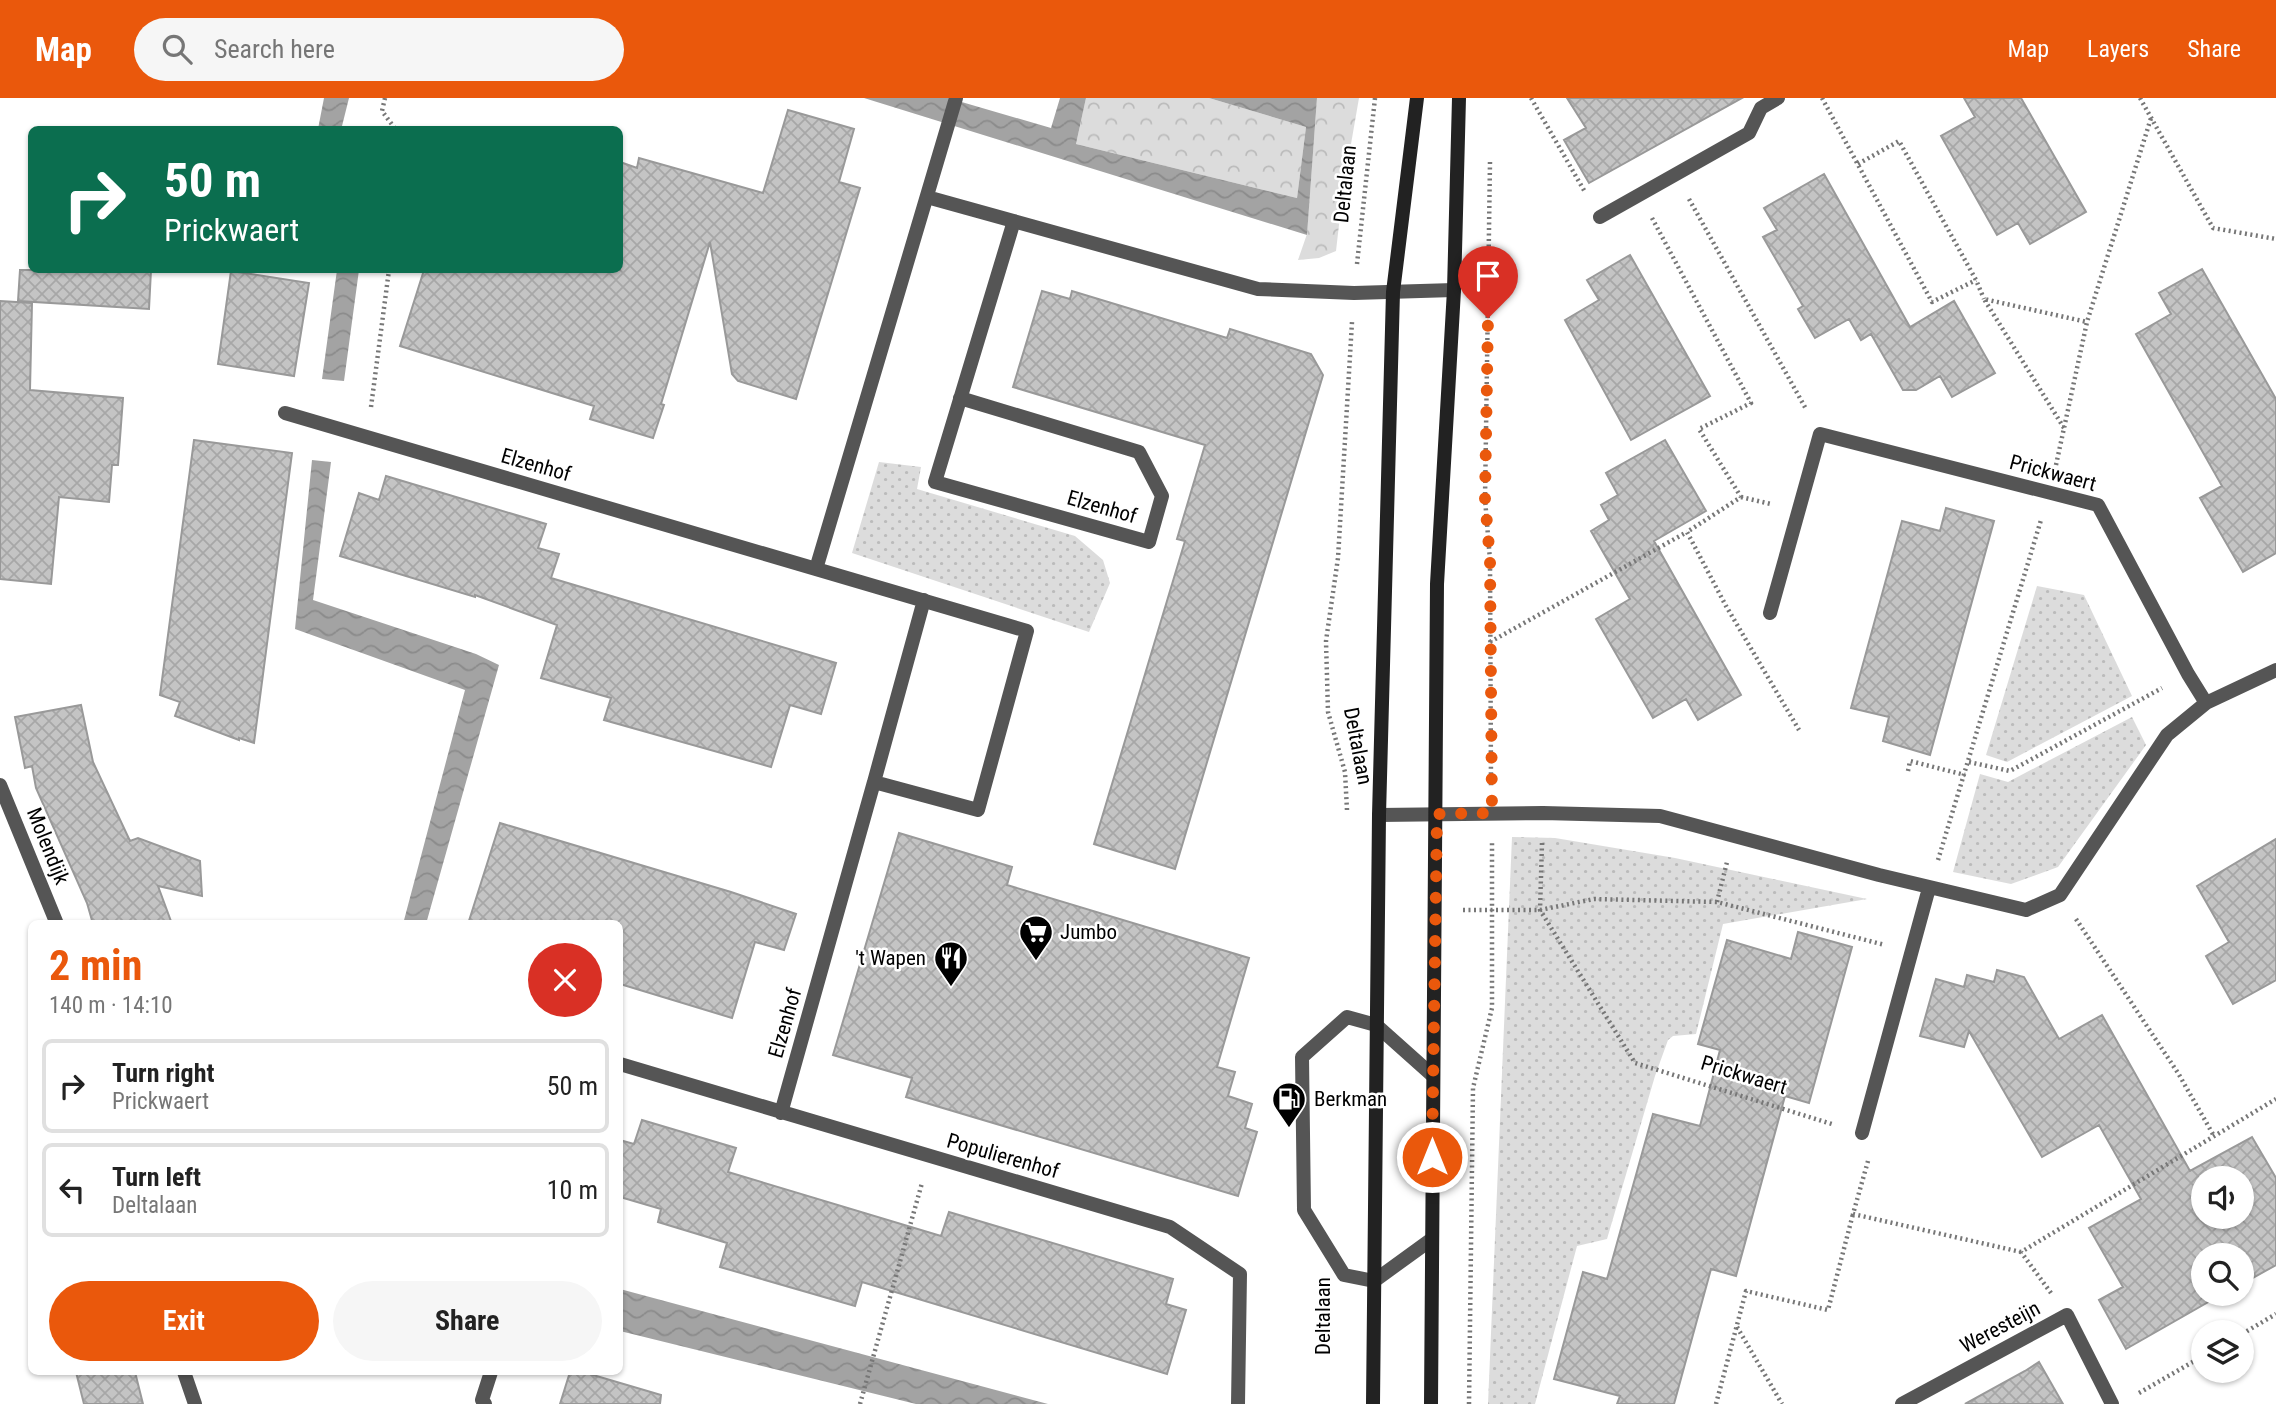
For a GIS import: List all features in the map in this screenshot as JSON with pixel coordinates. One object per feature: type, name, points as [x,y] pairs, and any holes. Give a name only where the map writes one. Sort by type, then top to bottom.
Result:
[{"type":"street","points":[[816,569],[956,98]]},
{"type":"street","name":"Deltalaan","points":[[1373,1404],[1378,815],[1393,292],[1417,98]]},
{"type":"street","points":[[1431,1404],[1437,584],[1454,290],[1459,98]]},
{"type":"street","points":[[1600,217],[1749,133],[1761,108],[1778,98]]},
{"type":"street","points":[[927,197],[1258,289],[1354,293],[1454,290]]},
{"type":"street","name":"Elzenhof","points":[[960,398],[1139,452],[1162,496],[1149,542],[935,482],[960,398],[1014,221]]},
{"type":"street","name":"Elzenhof","points":[[285,413],[1027,631],[978,810],[874,782]]},
{"type":"street","points":[[1770,613],[1820,434]]},
{"type":"street","name":"Prickwaert","points":[[1820,434],[2098,505],[2206,703]]},
{"type":"street","name":"Elzenhof","points":[[781,1113],[924,600]]},
{"type":"street","points":[[1378,815],[1543,813],[1660,816],[1929,888],[2026,910],[2060,895],[2167,735],[2206,703],[2276,670]]},
{"type":"street","name":"Molendijk","points":[[0,785],[55,920]]},
{"type":"street","points":[[1862,1133],[1929,888]]},
{"type":"street","points":[[1432,1075],[1376,1025],[1347,1017],[1302,1057],[1304,1210],[1344,1275],[1374,1282],[1432,1239]]},
{"type":"street","name":"Populierenhof","points":[[623,1064],[1170,1227],[1240,1274],[1238,1404]]},
{"type":"street","name":"Weresteijn","points":[[1902,1404],[2067,1315],[2112,1404]]},
{"type":"street","points":[[185,1375],[195,1404]]},
{"type":"street","points":[[485,1404],[482,1400],[490,1375]]},
{"type":"path","points":[[385,98],[383,111],[393,126]]},
{"type":"path","name":"Deltalaan","points":[[1348,816],[1345,772],[1328,712],[1326,641],[1338,558],[1354,293],[1375,98]]},
{"type":"path","points":[[1531,98],[1600,217]]},
{"type":"path","points":[[1822,98],[1932,302],[1976,280]]},
{"type":"path","points":[[2140,98],[2213,228],[2276,239]]},
{"type":"path","points":[[1857,164],[1899,141],[1984,299],[2064,428]]},
{"type":"path","points":[[1469,1404],[1473,1088],[1492,1008],[1490,560],[1485,499],[1490,153]]},
{"type":"path","points":[[1676,175],[1820,434]]},
{"type":"path","points":[[1490,642],[1687,533],[1741,498],[1699,429],[1751,403],[1639,194]]},
{"type":"path","points":[[367,437],[389,273]]},
{"type":"path","points":[[1984,299],[2087,322]]},
{"type":"path","points":[[1687,533],[1726,606],[1800,730]]},
{"type":"path","points":[[1969,762],[2010,771],[2188,674]]},
{"type":"path","points":[[1908,771],[1910,761],[1965,775]]},
{"type":"path","points":[[1540,910],[1543,813]]},
{"type":"path","points":[[1717,902],[1733,836]]},
{"type":"path","points":[[2060,895],[2178,1073],[2214,1136]]},
{"type":"path","points":[[1435,910],[1540,910],[1594,899],[1717,902],[1913,953]]},
{"type":"path","name":"Prickwaert","points":[[1540,910],[1635,1063],[1862,1133]]},
{"type":"path","points":[[2021,1252],[2276,1098]]},
{"type":"path","points":[[1716,1404],[1746,1291],[1828,1310],[1871,1152]]},
{"type":"path","points":[[860,1404],[929,1157]]},
{"type":"path","points":[[1853,1214],[2021,1252],[2067,1315]]},
{"type":"path","points":[[2254,1327],[2276,1314]]},
{"type":"path","points":[[1736,1326],[1782,1404]]},
{"type":"path","points":[[2132,1397],[2191,1363]]},
{"type":"green space","points":[[1086,98],[1209,98],[1306,127],[1297,198],[1076,144]]},
{"type":"green space","points":[[1317,98],[1359,98],[1343,190],[1336,251],[1319,258],[1298,260],[1307,234]]},
{"type":"green space","points":[[879,462],[921,467],[917,489],[1075,536],[1103,560],[1110,583],[1089,632],[852,553]]},
{"type":"green space","points":[[2037,586],[2084,595],[2132,696],[2007,762],[1986,755]]},
{"type":"green space","points":[[2132,717],[2146,745],[2058,867],[2011,884],[1953,872],[1980,774],[2008,782]]},
{"type":"green space","points":[[1512,837],[1555,838],[1675,858],[1867,899],[1723,924],[1696,1034],[1673,1036],[1668,1040],[1607,1239],[1577,1246],[1535,1404],[1488,1404]]},
{"type":"water","points":[[324,98],[349,98],[342,126],[319,126]]},
{"type":"water","points":[[864,98],[948,98],[1051,128],[1060,98],[1086,98],[1076,144],[1297,198],[1306,127],[1209,98],[1317,98],[1307,235]]},
{"type":"water","points":[[337,273],[359,273],[344,381],[322,379]]},
{"type":"water","points":[[312,460],[331,462],[313,600],[476,654],[499,665],[427,920],[404,920],[465,690],[295,629]]},
{"type":"water","points":[[623,1290],[1048,1404],[916,1404],[623,1332]]},
{"type":"building","points":[[1567,98],[1742,98],[1589,183],[1564,140],[1586,128]]},
{"type":"building","points":[[1964,98],[2021,98],[2086,212],[2030,244],[2018,223],[1997,235],[1941,136],[1975,117]]},
{"type":"building","points":[[788,110],[854,129],[839,182],[860,188],[796,399],[738,381],[732,374],[710,242],[653,438],[590,419],[594,406],[400,346],[423,273],[623,273],[623,163],[637,168],[639,158],[763,193]]},
{"type":"building","points":[[1824,174],[1910,327],[1954,301],[1995,373],[1952,397],[1940,376],[1916,390],[1903,390],[1871,334],[1861,340],[1849,319],[1815,338],[1798,309],[1803,306],[1763,237],[1777,230],[1764,208]]},
{"type":"building","points":[[1630,255],[1710,396],[1631,440],[1565,320],[1599,300],[1587,280]]},
{"type":"building","points":[[2202,269],[2276,399],[2276,553],[2243,572],[2200,498],[2222,486],[2136,334],[2171,314],[2159,293]]},
{"type":"building","points":[[20,270],[28,270],[28,273],[151,273],[149,309],[18,301]]},
{"type":"building","points":[[231,273],[309,283],[294,376],[218,364]]},
{"type":"building","points":[[1042,291],[1070,299],[1072,291],[1227,338],[1230,329],[1311,354],[1323,375],[1175,869],[1094,844],[1185,541],[1177,539],[1205,445],[1013,387]]},
{"type":"building","points":[[0,301],[32,303],[30,390],[123,398],[118,465],[112,465],[109,502],[59,497],[51,584],[0,579]]},
{"type":"building","points":[[194,440],[292,453],[254,743],[175,716],[180,702],[160,695]]},
{"type":"building","points":[[1665,440],[1706,511],[1654,541],[1741,695],[1698,720],[1686,699],[1653,718],[1596,619],[1630,599],[1591,531],[1609,520],[1601,505],[1618,495],[1606,473]]},
{"type":"building","points":[[386,476],[546,524],[538,548],[559,554],[551,578],[836,663],[821,714],[790,705],[771,767],[604,720],[611,698],[541,678],[557,625],[475,595],[340,556],[359,493],[379,500]]},
{"type":"building","points":[[1946,508],[1994,521],[1930,755],[1883,741],[1889,717],[1851,708],[1902,521],[1940,531]]},
{"type":"building","points":[[81,705],[93,762],[130,841],[138,838],[200,861],[202,896],[158,886],[171,920],[92,920],[87,903],[36,788],[32,766],[25,768],[15,717]]},
{"type":"building","points":[[500,823],[796,914],[784,950],[755,942],[732,1018],[623,985],[623,920],[469,920]]},
{"type":"building","points":[[899,833],[1012,867],[1007,885],[1249,958],[1217,1067],[1235,1072],[1228,1096],[1252,1104],[1245,1128],[1257,1132],[1238,1196],[906,1097],[912,1078],[833,1055]]},
{"type":"building","points":[[2276,839],[2276,980],[2233,1004],[2206,956],[2229,942],[2197,886]]},
{"type":"building","points":[[1798,932],[1852,947],[1809,1103],[1785,1096],[1736,1276],[1711,1269],[1674,1404],[1617,1404],[1620,1396],[1554,1379],[1583,1272],[1607,1279],[1653,1114],[1700,1126],[1720,1050],[1698,1044],[1727,940],[1791,959]]},
{"type":"building","points":[[1997,970],[2024,977],[2059,1039],[2102,1015],[2191,1170],[2191,1229],[2254,1229],[2254,1166],[2199,1166],[2252,1137],[2276,1178],[2276,1265],[2254,1277],[2254,1243],[2191,1243],[2191,1306],[2201,1306],[2126,1349],[2099,1300],[2123,1287],[2089,1228],[2141,1199],[2099,1125],[2042,1157],[1969,1031],[1964,1047],[1920,1036],[1936,979],[1964,987],[1967,975],[1994,982]]},
{"type":"building","points":[[642,1120],[736,1148],[728,1172],[941,1236],[949,1212],[1173,1279],[1166,1304],[1186,1310],[1167,1374],[862,1282],[855,1306],[720,1267],[727,1243],[658,1222],[661,1209],[623,1198],[623,1141],[634,1144]]},
{"type":"building","points":[[2039,1362],[2063,1404],[1965,1404],[2025,1371]]},
{"type":"building","points":[[77,1375],[136,1375],[143,1404],[84,1404]]},
{"type":"building","points":[[569,1375],[593,1375],[661,1395],[660,1404],[560,1404]]},
{"type":"place","name":"Jumbo","points":[[1036,962]]},
{"type":"place","name":"'t Wapen","points":[[951,988]]},
{"type":"place","name":"Berkman","points":[[1289,1129]]},
{"type":"route","points":[[1432,1157],[1437,814],[1492,813],[1490,560],[1485,499],[1488,318]]}]
